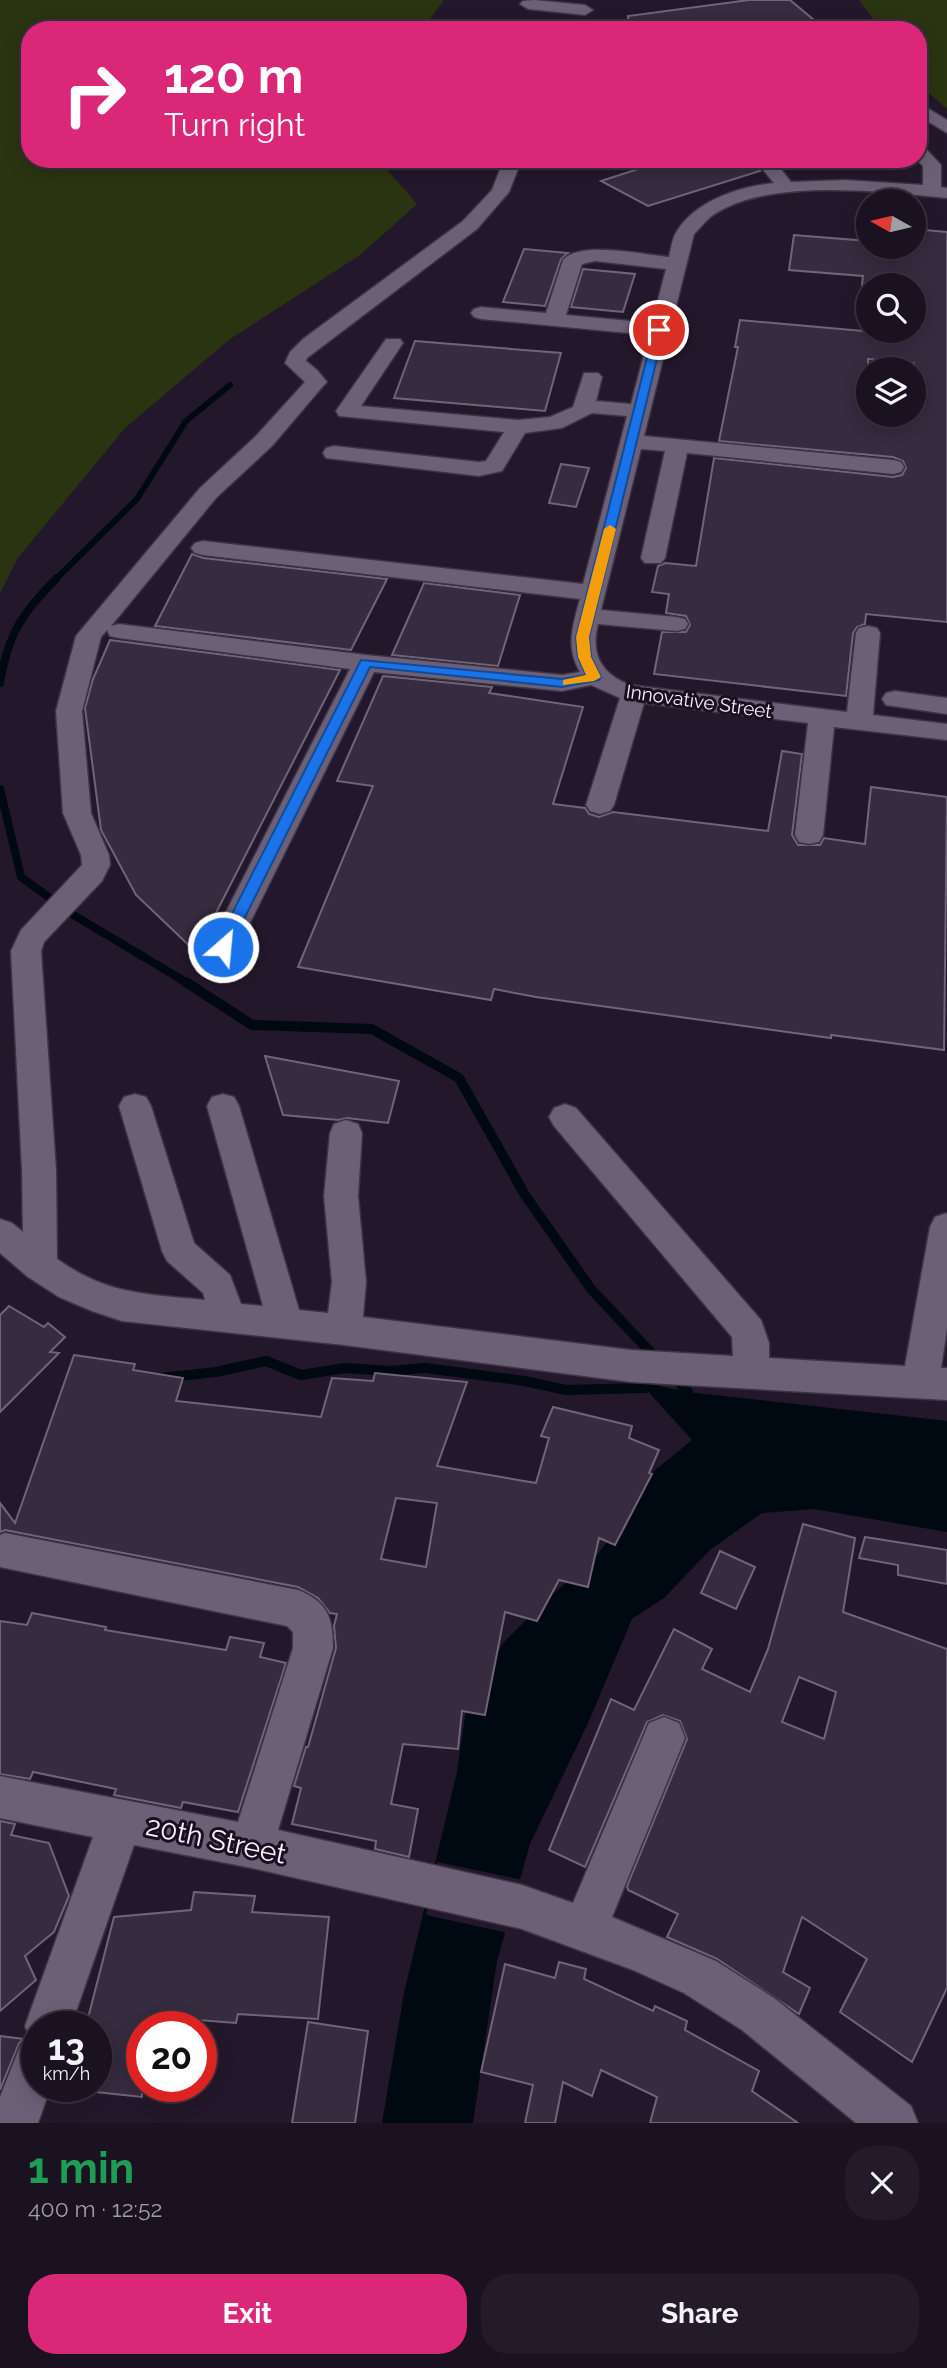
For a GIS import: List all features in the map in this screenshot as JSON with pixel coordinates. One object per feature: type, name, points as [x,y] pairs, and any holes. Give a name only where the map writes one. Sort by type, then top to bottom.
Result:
[{"type":"street","points":[[528,4],[588,5],[580,21]]},
{"type":"street","points":[[927,114],[947,128]]},
{"type":"street","points":[[927,160],[932,165],[942,195]]},
{"type":"street","points":[[40,1267],[39,1170],[26,951],[31,937],[92,874],[96,865],[95,855],[78,813],[69,711],[89,636],[208,494],[264,441],[316,383],[310,374],[295,363],[297,356],[310,343],[470,225],[500,192],[509,168]]},
{"type":"street","points":[[772,168],[785,188]]},
{"type":"street","name":"Innovative Street","points":[[936,730],[634,694],[612,688],[594,677],[584,657],[582,637],[659,330],[685,233],[692,221],[705,210],[735,196],[785,188],[814,187],[843,193],[942,195]]},
{"type":"street","points":[[554,320],[573,260],[582,256],[596,256],[677,264]]},
{"type":"street","points":[[481,313],[659,330]]},
{"type":"street","points":[[393,343],[347,411],[517,427],[567,420],[583,411],[592,377]]},
{"type":"street","points":[[584,406],[639,411]]},
{"type":"street","points":[[334,453],[479,469],[494,466],[517,427]]},
{"type":"street","points":[[632,441],[893,467]]},
{"type":"street","points":[[653,558],[677,446]]},
{"type":"street","points":[[203,548],[591,605],[676,624]]},
{"type":"street","points":[[119,631],[366,663],[562,683],[594,677]]},
{"type":"street","points":[[859,721],[868,633]]},
{"type":"street","points":[[223,947],[366,663]]},
{"type":"street","points":[[600,805],[634,694]]},
{"type":"street","points":[[895,698],[936,704],[936,730]]},
{"type":"street","points":[[809,835],[822,717]]},
{"type":"street","points":[[135,1106],[178,1251],[218,1285],[228,1317]]},
{"type":"street","points":[[223,1106],[281,1303],[281,1322]]},
{"type":"street","points":[[565,1117],[748,1331],[751,1343],[751,1373]]},
{"type":"street","points":[[344,1330],[349,1282],[341,1196],[346,1133]]},
{"type":"street","points":[[0,1233],[54,1278],[98,1300],[122,1306],[281,1322],[631,1367],[933,1383],[947,1227]]},
{"type":"street","points":[[5,1551],[298,1609],[313,1625],[313,1648],[252,1846]]},
{"type":"street","points":[[584,1930],[664,1738]]},
{"type":"street","name":"20th Street","points":[[0,1797],[252,1846],[522,1907],[640,1950],[700,1977],[758,2014],[894,2123]]},
{"type":"street","points":[[53,2011],[121,1820]]},
{"type":"street","points":[[15,2123],[22,2102]]},
{"type":"green space","points":[[0,0],[444,0],[429,21],[21,21],[21,168],[386,168],[417,204],[360,255],[230,339],[125,428],[17,559],[0,593]]},
{"type":"green space","points":[[859,0],[947,0],[947,109],[927,91],[927,21],[875,21]]},
{"type":"shaded area","points":[[636,1381],[688,1392],[947,1421],[947,1532],[814,1509],[762,1513],[710,1550],[664,1598],[632,1619],[588,1723],[530,1844],[497,1961],[473,2123],[382,2123],[404,1993],[457,1772],[466,1709],[503,1643],[549,1597],[593,1560],[630,1512],[654,1471],[692,1440]]},
{"type":"pier","points":[[437,1862],[523,1880],[508,1933],[426,1915]]},
{"type":"building","points":[[749,0],[790,0],[815,21],[628,21],[628,16]]},
{"type":"building","points":[[641,168],[758,168],[760,171],[648,206],[601,181]]},
{"type":"building","points":[[926,230],[947,232],[947,622],[866,614],[865,624],[857,627],[853,633],[846,696],[654,674],[662,632],[686,632],[690,625],[686,616],[666,613],[669,594],[652,592],[658,566],[665,563],[696,566],[714,458],[893,477],[902,475],[906,468],[903,461],[893,457],[719,441],[738,347],[735,347],[740,320],[856,330],[856,343],[926,343],[926,273],[856,273],[856,275],[789,270],[794,235],[856,240],[856,259],[926,259]]},
{"type":"building","points":[[524,249],[568,253],[561,259],[545,306],[503,302]]},
{"type":"building","points":[[583,269],[635,274],[623,312],[571,307]]},
{"type":"building","points":[[415,341],[561,353],[545,411],[394,398]]},
{"type":"building","points":[[561,464],[589,468],[576,507],[549,503]]},
{"type":"building","points":[[192,554],[203,558],[387,579],[351,650],[155,626]]},
{"type":"building","points":[[424,583],[520,595],[498,666],[392,655]]},
{"type":"building","points":[[110,640],[340,670],[196,952],[136,895],[101,830],[85,708],[93,679]]},
{"type":"building","points":[[383,676],[492,687],[489,693],[583,707],[553,804],[585,808],[589,814],[599,817],[613,812],[768,831],[782,751],[802,754],[792,835],[798,845],[820,845],[824,838],[865,844],[871,787],[947,797],[944,1050],[831,1035],[831,1038],[494,989],[491,1000],[298,967],[373,786],[337,781]]},
{"type":"building","points":[[265,1056],[399,1081],[388,1123],[283,1115]]},
{"type":"building","points":[[9,1306],[44,1327],[48,1323],[65,1337],[50,1352],[59,1353],[0,1412],[0,1315]]},
{"type":"building","points":[[74,1355],[135,1364],[133,1370],[183,1378],[176,1401],[321,1417],[332,1378],[373,1381],[375,1373],[467,1382],[437,1466],[536,1483],[549,1438],[541,1436],[553,1407],[632,1426],[629,1438],[659,1450],[649,1473],[652,1474],[615,1545],[599,1538],[588,1587],[559,1580],[537,1621],[505,1612],[485,1715],[462,1711],[458,1749],[403,1744],[391,1804],[418,1809],[409,1857],[375,1849],[376,1841],[292,1824],[301,1788],[294,1786],[336,1648],[334,1626],[337,1614],[330,1613],[318,1598],[298,1587],[5,1530],[0,1532],[0,1503],[15,1523]],"holes":[[[396,1498],[437,1503],[426,1567],[381,1559]]]},
{"type":"building","points":[[803,1524],[855,1538],[843,1612],[947,1649],[947,1988],[912,2062],[840,2012],[867,1959],[802,1917],[783,1972],[810,1988],[799,2014],[717,1959],[667,1937],[678,1914],[628,1890],[627,1886],[687,1739],[680,1721],[663,1715],[647,1722],[585,1867],[549,1850],[611,1699],[634,1710],[674,1629],[712,1649],[702,1669],[750,1692],[768,1649]],"holes":[[[799,1677],[836,1692],[824,1739],[782,1722]]]},
{"type":"building","points":[[865,1537],[947,1550],[947,1584],[898,1575],[898,1565],[859,1558]]},
{"type":"building","points":[[720,1551],[755,1567],[736,1609],[701,1593]]},
{"type":"building","points":[[32,1613],[106,1627],[105,1630],[226,1650],[230,1637],[264,1643],[260,1657],[286,1663],[238,1812],[183,1802],[181,1808],[114,1795],[116,1789],[33,1772],[30,1779],[0,1774],[0,1621],[27,1625]]},
{"type":"building","points":[[0,1821],[15,1824],[11,1835],[49,1843],[69,1896],[54,1932],[25,1956],[36,1980],[0,2011]]},
{"type":"building","points":[[194,1892],[255,1896],[252,1912],[329,1917],[318,2019],[238,2014],[236,2023],[217,2021],[217,2011],[126,2011],[126,2095],[112,2094],[112,2011],[90,2011],[114,1917],[191,1910]]},
{"type":"building","points":[[559,1962],[586,1969],[584,1979],[653,2011],[655,2006],[687,2021],[685,2030],[759,2071],[752,2091],[798,2123],[650,2123],[657,2097],[601,2070],[592,2096],[563,2082],[555,2123],[525,2123],[533,2085],[481,2072],[505,1964],[555,1978]]},
{"type":"building","points":[[308,2022],[368,2031],[355,2123],[292,2123]]},
{"type":"building","points":[[0,2036],[21,2039],[21,2041],[0,2090]]},
{"type":"waterway","points":[[57,578],[137,499],[186,421],[230,385]]},
{"type":"waterway","points":[[0,683],[7,651],[18,625],[34,602],[57,578]]},
{"type":"waterway","points":[[0,789],[21,877],[72,914],[189,984]]},
{"type":"waterway","points":[[186,982],[252,1025],[372,1029],[459,1078],[525,1195],[591,1289],[656,1358]]},
{"type":"waterway","points":[[161,1378],[216,1372],[266,1361],[301,1375],[345,1368],[391,1371],[425,1368],[525,1381],[566,1390],[645,1388]]},
{"type":"waterway","points":[[675,1378],[688,1392]]},
{"type":"slow traffic","points":[[567,682],[594,677],[584,657],[582,637],[610,529]]},
{"type":"route","points":[[223,947],[366,663],[562,683],[594,677],[584,657],[582,637],[659,330]]}]
